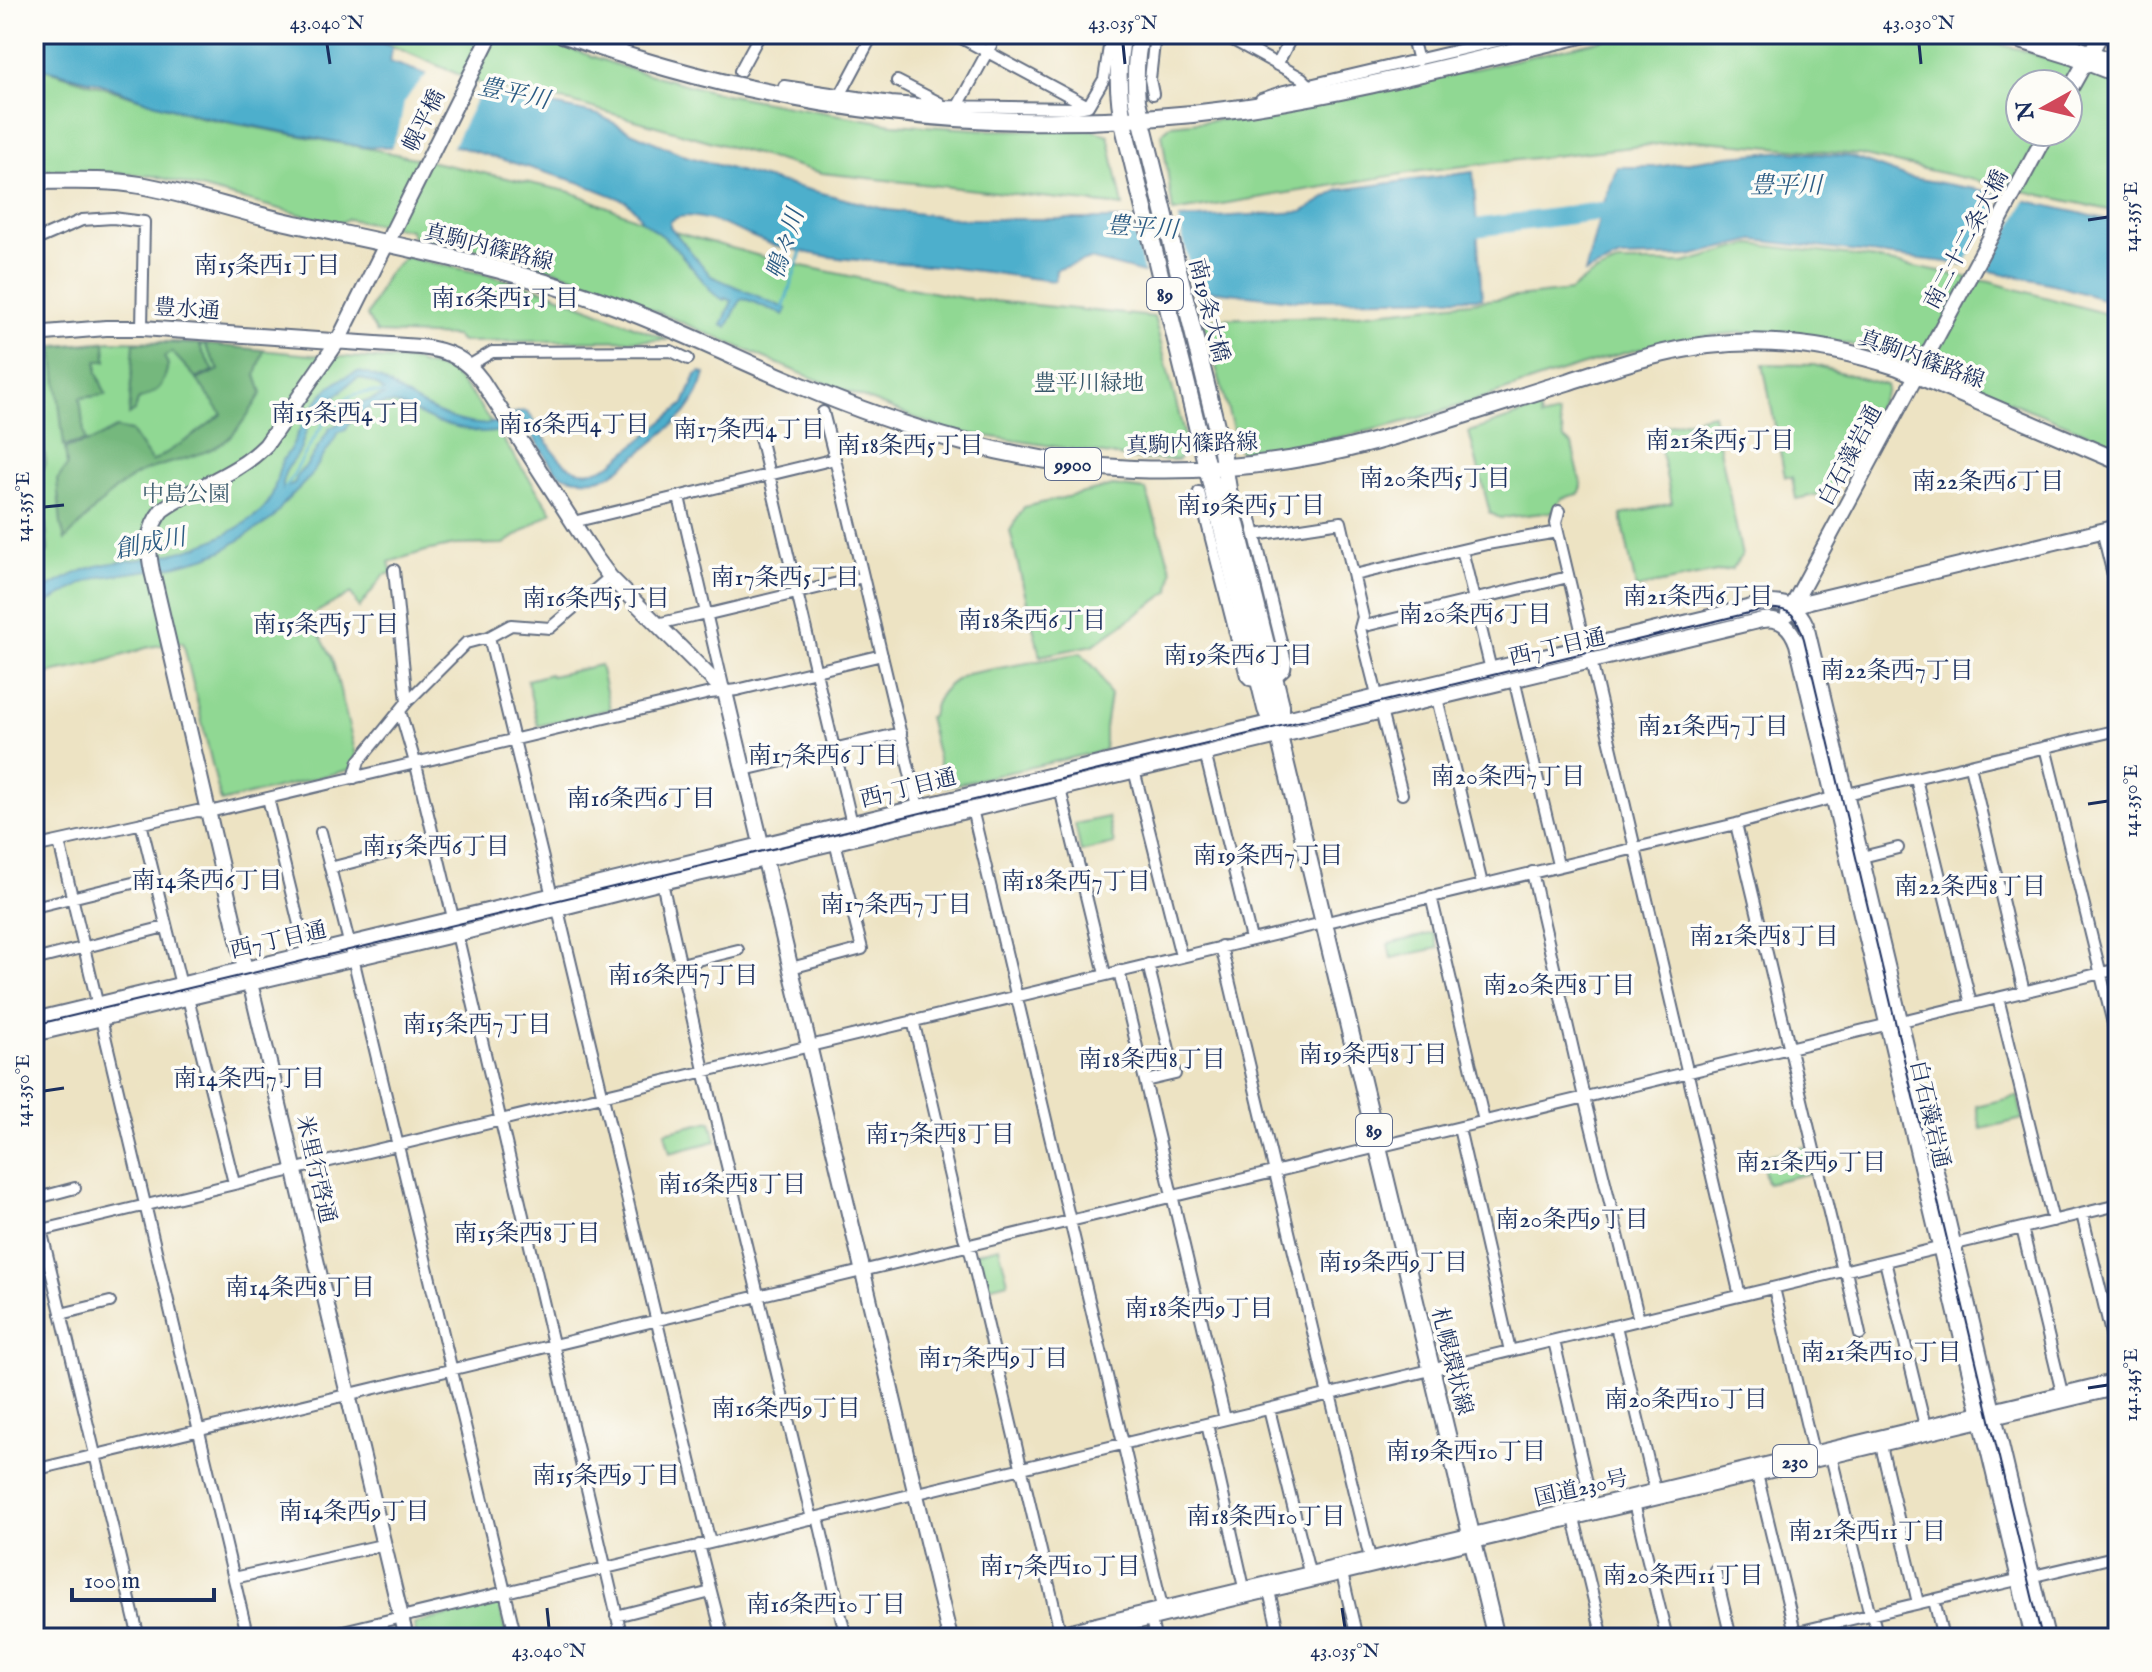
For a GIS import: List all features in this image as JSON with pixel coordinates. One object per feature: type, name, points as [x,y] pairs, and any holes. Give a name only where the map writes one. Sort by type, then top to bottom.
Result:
[{"type":"highway","name":"国道230号","points":[[1058,1637],[1091,1634],[1156,1612],[2118,1384]]},
{"type":"main road","points":[[562,34],[617,54],[679,71],[750,89],[838,105],[928,117],[1124,124],[1142,124],[1167,117],[1326,93],[1586,34]]},
{"type":"main road","name":"89","points":[[1123,34],[1119,76],[1124,124]]},
{"type":"main road","name":"89","points":[[1141,34],[1135,83],[1142,124]]},
{"type":"main road","points":[[2001,34],[2118,74]]},
{"type":"main road","name":"南19条大橋","points":[[1124,124],[1214,462]]},
{"type":"main road","name":"南19条大橋","points":[[1142,124],[1214,462]]},
{"type":"main road","name":"真駒内篠路線","points":[[34,181],[137,184],[274,220],[516,273],[610,304],[795,383],[938,436],[1016,455],[1085,465],[1142,469],[1303,458],[1370,443],[1644,357],[1713,344],[1751,342],[1807,346],[1919,371],[2118,461]]},
{"type":"main road","name":"札幌環状線","points":[[1214,462],[1267,680],[1266,709],[1277,729],[1496,1638]]},
{"type":"street","name":"幌平橋","points":[[386,244],[491,34]]},
{"type":"street","points":[[621,46],[628,34]]},
{"type":"street","points":[[740,71],[760,34]]},
{"type":"street","points":[[841,94],[873,34]]},
{"type":"street","points":[[954,34],[1088,106]]},
{"type":"street","points":[[958,106],[997,34]]},
{"type":"street","points":[[784,86],[891,102],[1077,108],[1088,106],[1107,79],[1111,34]]},
{"type":"street","points":[[1153,94],[1148,79],[1155,34]]},
{"type":"street","points":[[1222,34],[1236,37],[1309,85]]},
{"type":"street","points":[[1277,65],[1293,34]]},
{"type":"street","points":[[1411,34],[1418,61]]},
{"type":"street","points":[[1475,34],[1477,46]]},
{"type":"street","points":[[1245,107],[1284,91],[1527,34]]},
{"type":"street","points":[[2047,34],[2086,61],[2118,61]]},
{"type":"street","points":[[2082,68],[2101,34]]},
{"type":"street","points":[[897,81],[945,106]]},
{"type":"street","name":"南二十二条大橋","points":[[1919,371],[2038,148]]},
{"type":"street","points":[[34,241],[82,220],[113,218],[144,222],[142,328]]},
{"type":"street","name":"米里行啓通","points":[[386,244],[338,341],[266,445],[244,464],[162,510],[148,536],[150,565],[246,976],[406,1638]]},
{"type":"street","name":"豊水通","points":[[34,334],[142,328],[338,341],[434,348],[470,365]]},
{"type":"street","points":[[688,359],[671,351],[492,352],[470,365],[610,577],[725,692]]},
{"type":"street","name":"白石藻岩通","points":[[1894,1023],[1862,857],[1840,796],[1797,644],[1789,627],[1782,622],[1919,371]]},
{"type":"street","points":[[823,412],[920,814]]},
{"type":"street","points":[[754,421],[854,830]]},
{"type":"street","points":[[573,522],[835,459]]},
{"type":"street","points":[[1199,492],[1246,676],[1250,680],[1267,680],[1285,669],[1286,662],[1249,511],[1245,512]]},
{"type":"street","points":[[679,497],[950,1638]]},
{"type":"street","points":[[1559,511],[1556,523],[1568,577],[1740,1296]]},
{"type":"street","points":[[1255,535],[1341,522],[1363,617],[1360,628],[1402,794]]},
{"type":"street","name":"西7丁目通","points":[[1379,704],[1437,698],[1514,679],[1588,654],[1768,603],[1778,602],[1792,607],[2118,527]]},
{"type":"street","points":[[2102,530],[2118,595]]},
{"type":"street","points":[[1354,575],[1558,532]]},
{"type":"street","points":[[1462,550],[1491,670]]},
{"type":"street","points":[[394,570],[404,707],[415,763],[622,1638]]},
{"type":"street","points":[[354,778],[359,761],[404,707],[466,643],[489,637],[511,625],[550,628],[610,577]]},
{"type":"street","points":[[657,624],[863,577]]},
{"type":"street","points":[[1362,623],[1369,625],[1568,577]]},
{"type":"street","name":"白石藻岩通","points":[[1792,607],[1806,625],[1840,796],[1947,1246],[2026,1578],[2047,1638]]},
{"type":"street","name":"西7丁目通","points":[[34,1034],[99,1012],[1379,704],[1491,670],[1762,620],[1782,622]]},
{"type":"street","points":[[489,637],[657,1320],[722,1635],[700,1638]]},
{"type":"street","points":[[34,847],[197,811],[209,812],[882,655]]},
{"type":"street","points":[[1514,679],[1558,865]]},
{"type":"street","points":[[1437,698],[1482,884]]},
{"type":"street","name":"西7丁目通","points":[[920,814],[972,809],[1060,789],[1205,753],[1277,729]]},
{"type":"street","points":[[37,1231],[2118,730]]},
{"type":"street","points":[[744,770],[901,733]]},
{"type":"street","points":[[2045,747],[2118,1044]]},
{"type":"street","points":[[1205,753],[1251,939]]},
{"type":"street","points":[[1970,766],[2024,992]]},
{"type":"street","points":[[1134,770],[1181,956]]},
{"type":"street","points":[[1916,779],[1971,1004]]},
{"type":"street","points":[[1060,789],[1105,974]]},
{"type":"street","points":[[268,798],[308,962]]},
{"type":"street","points":[[972,809],[1123,1444],[1156,1612],[1155,1638]]},
{"type":"street","points":[[141,823],[165,927],[234,1183]]},
{"type":"street","points":[[1736,824],[1860,1334]]},
{"type":"street","name":"西7丁目通","points":[[555,902],[662,882],[764,852],[835,842],[854,830]]},
{"type":"street","points":[[321,832],[516,1638]]},
{"type":"street","points":[[330,868],[434,841]]},
{"type":"street","points":[[59,842],[248,1638]]},
{"type":"street","points":[[791,968],[862,949],[835,842]]},
{"type":"street","points":[[1862,857],[1898,848]]},
{"type":"street","points":[[1532,872],[1639,1320]]},
{"type":"street","points":[[34,907],[153,878]]},
{"type":"street","points":[[662,882],[758,1296],[846,1638]]},
{"type":"street","points":[[1431,896],[1484,1121]]},
{"type":"street","points":[[34,960],[165,927]]},
{"type":"street","points":[[1221,946],[1371,1562]]},
{"type":"street","points":[[681,964],[738,950]]},
{"type":"street","points":[[1145,1081],[1175,1074],[1148,964]]},
{"type":"street","points":[[34,1470],[2118,969]]},
{"type":"street","points":[[1119,971],[1225,1419]]},
{"type":"street","points":[[1998,998],[2053,1221]]},
{"type":"street","name":"西7丁目通","points":[[34,1020],[99,1012]]},
{"type":"street","points":[[913,1020],[971,1254],[1058,1637]]},
{"type":"street","points":[[1459,1128],[1510,1351]]},
{"type":"street","points":[[75,1188],[34,1200],[37,1231],[61,1314],[139,1638]]},
{"type":"street","points":[[314,1638],[2118,1205]]},
{"type":"street","points":[[2082,1214],[2118,1362]]},
{"type":"street","points":[[2022,1228],[2063,1397]]},
{"type":"street","points":[[1885,1261],[1926,1430]]},
{"type":"street","points":[[1774,1288],[1878,1638]]},
{"type":"street","points":[[61,1314],[110,1302]]},
{"type":"street","points":[[1616,1326],[1656,1494]]},
{"type":"street","points":[[1554,1341],[1603,1638]]},
{"type":"street","points":[[1269,1409],[1310,1576]]},
{"type":"street","points":[[1207,1424],[1245,1592]]},
{"type":"street","points":[[1880,1441],[1918,1603]]},
{"type":"street","points":[[1756,1470],[1795,1632]]},
{"type":"street","points":[[1633,1499],[1667,1638]]},
{"type":"street","points":[[234,1578],[382,1545]]},
{"type":"street","points":[[1772,1638],[1795,1632],[1821,1632],[1871,1615],[2118,1556]]},
{"type":"street","points":[[1341,1569],[1357,1638]]},
{"type":"street","points":[[1715,1570],[1731,1638]]},
{"type":"street","name":"白石藻岩通","points":[[2026,1578],[2033,1638]]},
{"type":"street","points":[[1268,1587],[1280,1638]]},
{"type":"street","points":[[616,1616],[711,1592]]},
{"type":"street","points":[[1934,1600],[1943,1638]]},
{"type":"green space","points":[[364,34],[528,34],[626,68],[714,92],[893,124],[992,130],[1093,130],[1108,135],[1123,206],[822,173],[571,102],[488,87]]},
{"type":"green space","points":[[1628,34],[1954,34],[2019,49],[2074,68],[2004,68],[2004,148],[2084,148],[2084,71],[2118,83],[2118,212],[1860,155],[1694,140],[1421,171],[1173,212],[1162,133],[1171,125],[1236,118],[1347,98]]},
{"type":"green space","name":"豊平川緑地","points":[[34,66],[199,117],[382,151],[571,192],[657,227],[774,260],[963,298],[1154,317],[1187,445],[1178,460],[1143,460],[946,430],[795,371],[571,275],[476,248],[414,238],[410,230],[348,219],[337,224],[154,176],[34,170]]},
{"type":"green space","points":[[1751,244],[1869,258],[1990,282],[2118,317],[2118,446],[1897,358],[1831,340],[1762,333],[1726,334],[1666,343],[1376,429],[1280,448],[1239,451],[1203,319],[1341,316],[1570,291],[1589,276],[1619,263],[1684,263]]},
{"type":"green space","points":[[405,257],[550,292],[668,340],[461,342],[455,336],[377,333],[367,316],[387,274]]},
{"type":"green space","name":"中島公園","points":[[110,341],[179,342],[311,355],[417,361],[450,371],[473,396],[552,512],[504,544],[455,545],[389,562],[392,573],[384,575],[359,608],[351,593],[310,616],[332,658],[356,755],[352,769],[221,802],[183,642],[149,647],[96,664],[34,676],[34,348]]},
{"type":"green space","points":[[105,342],[106,361],[97,361],[97,373],[106,395],[80,398],[85,441],[64,446],[53,347]]},
{"type":"green space","points":[[134,342],[200,344],[214,371],[196,378],[172,352],[164,357],[168,364],[162,384],[156,391],[138,400],[135,411],[129,415]]},
{"type":"green space","points":[[204,344],[264,350],[256,375],[262,393],[243,422],[220,445],[138,474],[100,504],[65,540],[57,480],[67,466],[65,448],[92,441],[116,428],[131,431],[152,462],[222,414],[197,380],[219,370]]},
{"type":"green space","points":[[34,357],[46,464],[40,473],[34,473]]},
{"type":"green space","points":[[1763,364],[1814,365],[1886,385],[1887,390],[1830,492],[1796,499],[1792,477],[1785,477]]},
{"type":"green space","points":[[1539,408],[1541,418],[1558,414],[1564,439],[1572,445],[1582,487],[1579,494],[1562,498],[1552,512],[1500,518],[1490,513],[1469,432]]},
{"type":"green space","points":[[1713,414],[1742,556],[1732,569],[1636,588],[1621,515],[1672,503],[1656,428]]},
{"type":"green space","points":[[34,481],[42,485],[48,550],[34,560],[34,547],[40,545]]},
{"type":"green space","points":[[1113,486],[1146,490],[1172,571],[1170,591],[1093,645],[1040,656],[1010,531],[1024,507]]},
{"type":"green space","points":[[1081,653],[1097,670],[1110,695],[1105,750],[945,787],[928,717],[932,716],[944,690],[967,674]]},
{"type":"green space","points":[[600,665],[610,709],[538,726],[527,680]]},
{"type":"green space","points":[[1108,817],[1114,844],[1081,852],[1075,824]]},
{"type":"green space","points":[[1434,933],[1438,948],[1391,958],[1388,944]]},
{"type":"green space","points":[[2018,1096],[2023,1119],[1981,1129],[1976,1106]]},
{"type":"green space","points":[[711,1121],[716,1141],[670,1153],[665,1132]]},
{"type":"green space","points":[[1805,1147],[1811,1173],[1767,1183],[1761,1157]]},
{"type":"green space","points":[[999,1247],[1008,1282],[984,1288],[975,1253]]},
{"type":"green space","points":[[499,1604],[507,1638],[417,1638],[416,1623]]},
{"type":"water","points":[[34,34],[360,34],[392,47],[390,62],[482,93],[599,115],[686,156],[888,210],[965,219],[1179,219],[1302,212],[1339,190],[1473,172],[1482,298],[1292,300],[1212,291],[1090,259],[1056,270],[1055,281],[949,267],[822,256],[771,244],[703,218],[679,217],[670,222],[670,227],[711,276],[787,309],[784,315],[741,299],[727,327],[722,325],[732,301],[714,294],[679,252],[642,221],[626,201],[578,182],[456,146],[364,147],[201,116],[153,103],[96,82],[34,66]]},
{"type":"water","points":[[1787,151],[1852,157],[1907,177],[1980,190],[2118,222],[2118,304],[2053,284],[1947,262],[1754,240],[1690,256],[1620,258],[1585,273],[1601,211],[1617,167],[1656,167]]},
{"type":"water","points":[[358,372],[372,376],[416,402],[469,423],[491,423],[526,411],[563,462],[585,472],[614,462],[684,404],[696,375],[701,372],[705,374],[694,399],[679,419],[624,466],[596,479],[576,479],[559,473],[521,419],[495,432],[482,433],[436,422],[395,404],[371,407],[352,419],[346,430],[339,432],[310,477],[272,519],[222,551],[165,568],[100,577],[34,610],[34,595],[75,574],[101,565],[188,550],[227,534],[261,511],[269,501],[282,461],[303,422],[325,391]],"holes":[[[359,378],[378,386],[385,395],[355,405],[344,421],[330,428],[295,482],[283,490],[286,471],[297,456],[315,413]]]},
{"type":"pier","points":[[430,71],[482,88],[451,150],[390,150],[399,129],[404,103]]},
{"type":"pier","points":[[2004,191],[2028,196],[1986,274],[1962,269]]},
{"type":"pier","points":[[1131,215],[1177,215],[1196,290],[1145,277]]},
{"type":"waterway","name":"豊平川","points":[[1453,231],[1626,210]]},
{"type":"waterway","name":"鴨々川","points":[[783,309],[801,251]]},
{"type":"waterway","name":"創成川","points":[[284,490],[322,426],[340,403],[358,394],[386,394]]},
{"type":"tram line","points":[[34,1025],[1765,609],[1781,609],[1792,614],[1804,639],[2042,1638]]},
{"type":"district","name":"南15条西1丁目","points":[[267,265]]},
{"type":"district","name":"南16条西1丁目","points":[[505,298]]},
{"type":"district","name":"南15条西4丁目","points":[[346,413]]},
{"type":"district","name":"南16条西4丁目","points":[[574,424]]},
{"type":"district","name":"南17条西4丁目","points":[[749,429]]},
{"type":"district","name":"南21条西5丁目","points":[[1720,440]]},
{"type":"district","name":"南18条西5丁目","points":[[910,445]]},
{"type":"district","name":"南20条西5丁目","points":[[1435,478]]},
{"type":"district","name":"南22条西6丁目","points":[[1988,481]]},
{"type":"district","name":"南19条西5丁目","points":[[1251,505]]},
{"type":"district","name":"南17条西5丁目","points":[[785,577]]},
{"type":"district","name":"南21条西6丁目","points":[[1698,596]]},
{"type":"district","name":"南16条西5丁目","points":[[596,598]]},
{"type":"district","name":"南20条西6丁目","points":[[1475,614]]},
{"type":"district","name":"南18条西6丁目","points":[[1032,620]]},
{"type":"district","name":"南15条西5丁目","points":[[326,624]]},
{"type":"district","name":"南19条西6丁目","points":[[1238,655]]},
{"type":"district","name":"南22条西7丁目","points":[[1897,670]]},
{"type":"district","name":"南21条西7丁目","points":[[1713,726]]},
{"type":"district","name":"南17条西6丁目","points":[[823,755]]},
{"type":"district","name":"南20条西7丁目","points":[[1508,776]]},
{"type":"district","name":"南16条西6丁目","points":[[641,798]]},
{"type":"district","name":"南15条西6丁目","points":[[436,846]]},
{"type":"district","name":"南19条西7丁目","points":[[1268,855]]},
{"type":"district","name":"南14条西6丁目","points":[[207,880]]},
{"type":"district","name":"南18条西7丁目","points":[[1076,881]]},
{"type":"district","name":"南22条西8丁目","points":[[1970,886]]},
{"type":"district","name":"南17条西7丁目","points":[[896,904]]},
{"type":"district","name":"南21条西8丁目","points":[[1764,936]]},
{"type":"district","name":"南16条西7丁目","points":[[683,975]]},
{"type":"district","name":"南20条西8丁目","points":[[1559,985]]},
{"type":"district","name":"南15条西7丁目","points":[[477,1024]]},
{"type":"district","name":"南19条西8丁目","points":[[1373,1054]]},
{"type":"district","name":"南18条西8丁目","points":[[1152,1059]]},
{"type":"district","name":"南14条西7丁目","points":[[249,1078]]},
{"type":"district","name":"南17条西8丁目","points":[[940,1134]]},
{"type":"district","name":"南21条西9丁目","points":[[1811,1162]]},
{"type":"district","name":"南16条西8丁目","points":[[732,1184]]},
{"type":"district","name":"南20条西9丁目","points":[[1572,1219]]},
{"type":"district","name":"南15条西8丁目","points":[[527,1233]]},
{"type":"district","name":"南19条西9丁目","points":[[1393,1262]]},
{"type":"district","name":"南14条西8丁目","points":[[300,1287]]},
{"type":"district","name":"南18条西9丁目","points":[[1199,1308]]},
{"type":"district","name":"南21条西10丁目","points":[[1881,1352]]},
{"type":"district","name":"南17条西9丁目","points":[[993,1358]]},
{"type":"district","name":"南20条西10丁目","points":[[1686,1399]]},
{"type":"district","name":"南16条西9丁目","points":[[786,1408]]},
{"type":"district","name":"南19条西10丁目","points":[[1466,1451]]},
{"type":"district","name":"南15条西9丁目","points":[[606,1475]]},
{"type":"district","name":"南14条西9丁目","points":[[354,1511]]},
{"type":"district","name":"南18条西10丁目","points":[[1266,1516]]},
{"type":"district","name":"南21条西11丁目","points":[[1867,1531]]},
{"type":"district","name":"南17条西10丁目","points":[[1060,1566]]},
{"type":"district","name":"南20条西11丁目","points":[[1683,1575]]},
{"type":"district","name":"南16条西10丁目","points":[[826,1604]]}]
